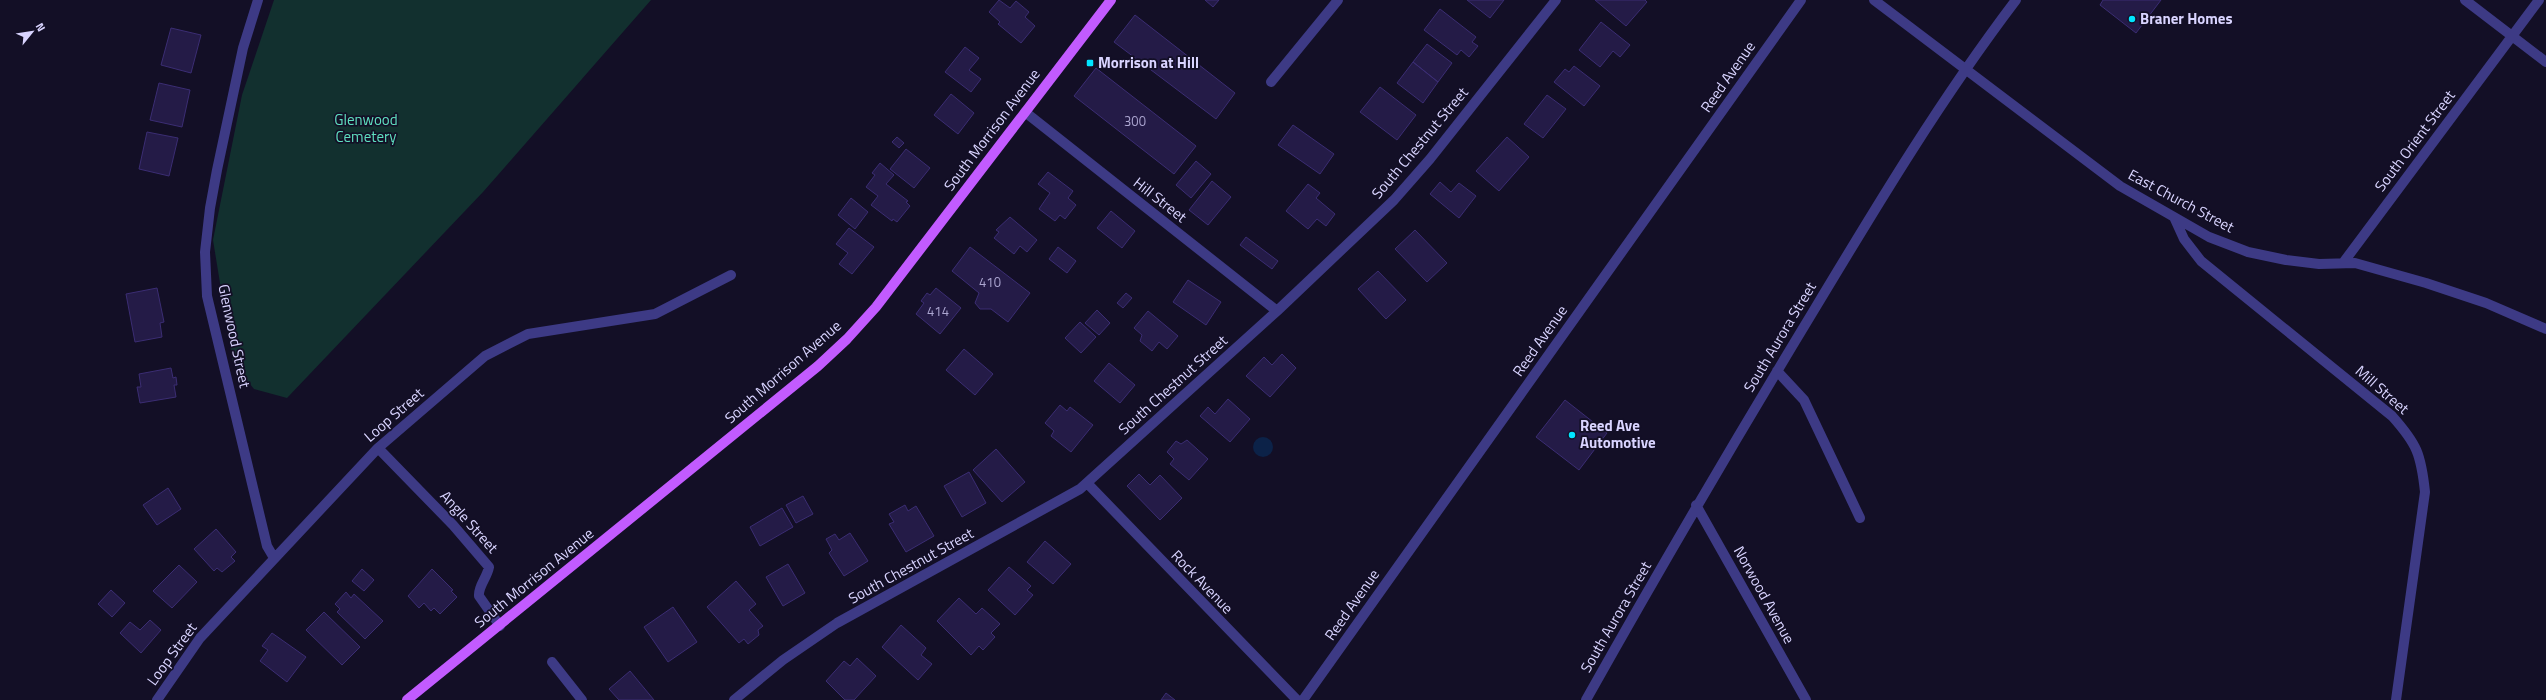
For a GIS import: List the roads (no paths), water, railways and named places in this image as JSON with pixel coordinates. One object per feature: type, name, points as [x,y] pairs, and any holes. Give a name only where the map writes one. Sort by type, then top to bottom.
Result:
[{"type":"main road","name":"South Morrison Avenue","points":[[407,700],[500,626],[818,366],[848,338],[876,307],[1111,0]]},
{"type":"street","name":"Glenwood Street","points":[[258,0],[243,48],[210,208],[206,260],[207,296],[267,546],[274,558]]},
{"type":"street","points":[[1271,82],[1338,0]]},
{"type":"street","name":"South Chestnut Street","points":[[734,700],[783,660],[837,623],[1080,490],[1277,311],[1394,200],[1430,160],[1556,0]]},
{"type":"street","name":"Reed Avenue","points":[[1303,700],[1801,0]]},
{"type":"street","name":"East Church Street","points":[[1874,0],[1964,70],[2120,186],[2209,237],[2248,252],[2286,260],[2343,264],[2355,263],[2426,282],[2486,304],[2546,329]]},
{"type":"street","name":"South Aurora Street","points":[[1586,700],[1696,504],[1876,206],[1964,70],[2016,0]]},
{"type":"street","points":[[2465,0],[2546,62]]},
{"type":"street","name":"South Orient Street","points":[[2343,264],[2539,0]]},
{"type":"street","name":"Hill Street","points":[[1025,112],[1277,311]]},
{"type":"street","name":"Mill Street","points":[[2174,217],[2184,240],[2201,261],[2392,416],[2412,439],[2422,466],[2426,492],[2396,700]]},
{"type":"street","name":"Loop Street","points":[[157,700],[200,638],[378,448],[485,356],[528,334],[655,314],[731,275]]},
{"type":"street","points":[[1777,371],[1804,400],[1860,518]]},
{"type":"street","name":"Angle Street","points":[[378,448],[453,525],[489,567],[487,578],[478,590],[479,596],[500,626]]},
{"type":"street","name":"Rock Avenue","points":[[1087,483],[1297,700]]},
{"type":"street","name":"Norwood Avenue","points":[[1696,504],[1806,700]]},
{"type":"street","points":[[552,662],[582,700]]},
{"type":"water","points":[[1259,437],[1267,437],[1273,443],[1273,451],[1267,457],[1259,457],[1253,451],[1253,443]]},
{"type":"place","name":"Braner Homes","points":[[2132,19]]},
{"type":"place","name":"Morrison at Hill","points":[[1090,63]]},
{"type":"place","name":"Reed Ave Automotive","points":[[1572,435]]},
{"type":"park label","name":"Glenwood Cemetery","points":[[366,128]]}]
